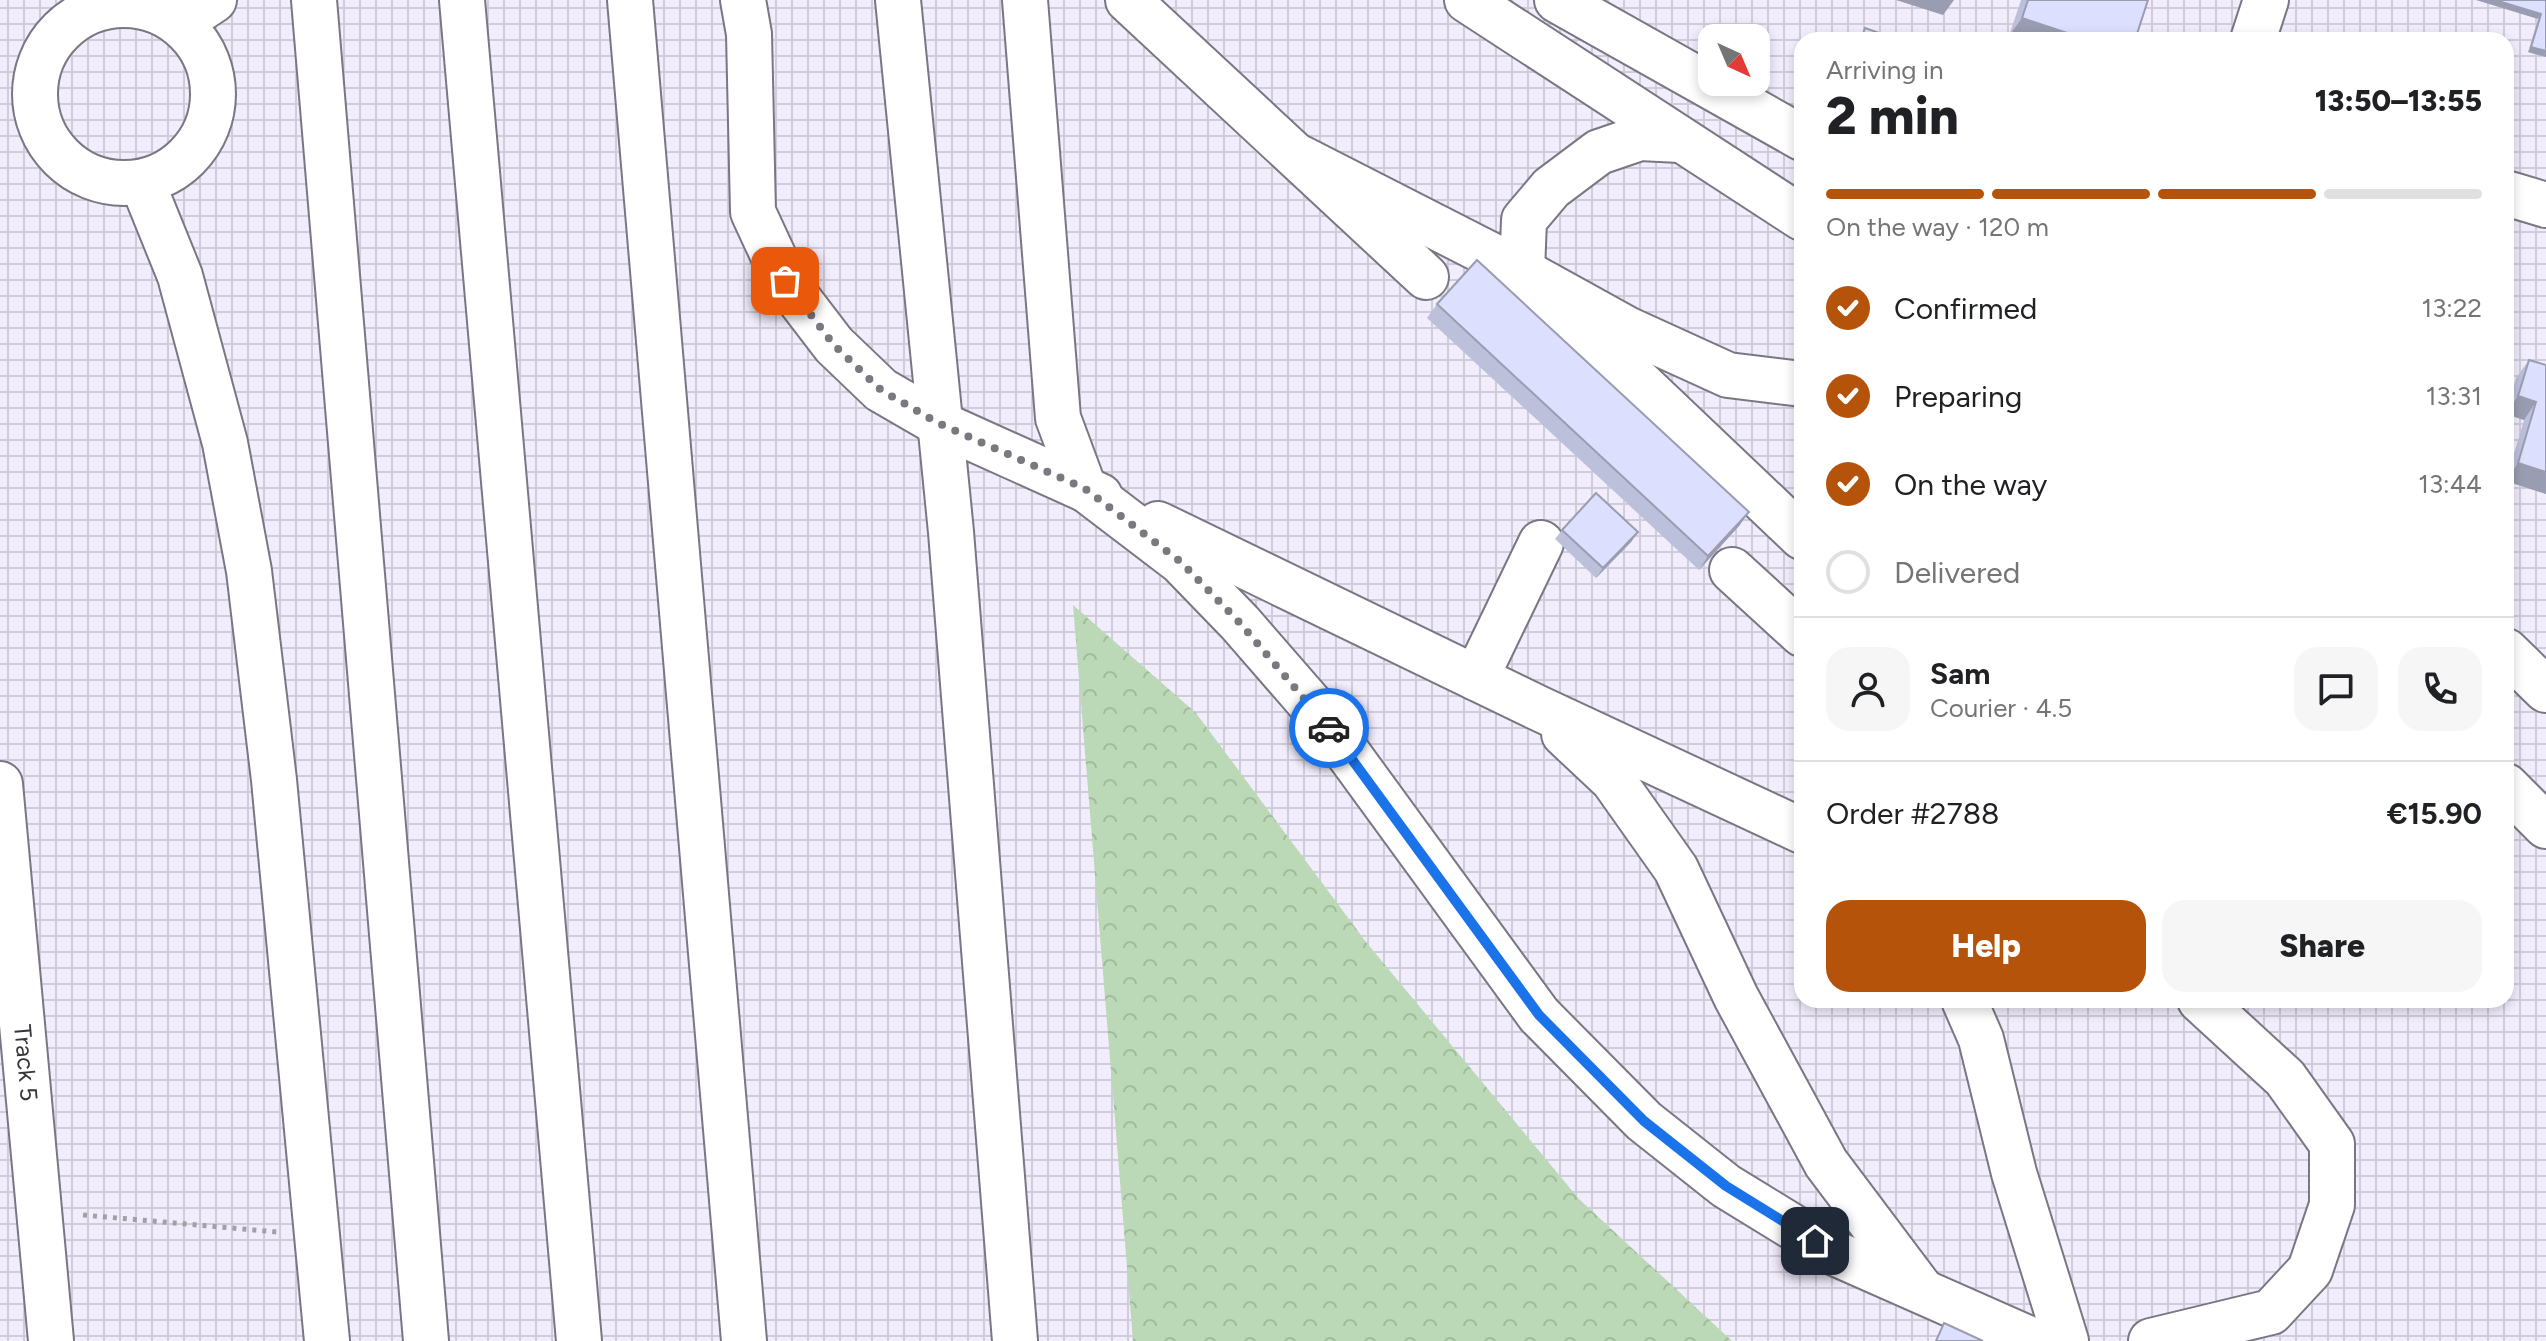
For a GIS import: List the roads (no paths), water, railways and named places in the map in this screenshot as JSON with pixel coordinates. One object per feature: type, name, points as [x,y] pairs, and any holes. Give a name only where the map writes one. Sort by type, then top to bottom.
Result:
[{"type":"lane","points":[[314,0],[426,1341]]},
{"type":"lane","points":[[462,0],[579,1341]]},
{"type":"lane","points":[[630,0],[744,1341]]},
{"type":"lane","points":[[743,0],[749,34],[753,212],[785,281],[834,345],[881,390],[938,423],[1084,488],[1536,707],[1794,827]]},
{"type":"lane","points":[[898,0],[951,532],[1015,1341]]},
{"type":"lane","points":[[1025,0],[1058,418],[1084,488],[1181,562],[1240,623],[1320,715],[1539,1015],[1644,1121],[1726,1186],[1837,1254],[2034,1341]]},
{"type":"lane","points":[[1128,0],[1426,277]]},
{"type":"lane","points":[[1467,0],[1794,213]]},
{"type":"lane","points":[[1557,0],[1794,133]]},
{"type":"lane","points":[[2256,32],[2266,0]]},
{"type":"lane","points":[[131,2],[157,10],[197,12],[199,44],[211,71],[214,99],[207,128],[192,153],[170,172],[142,182],[115,183],[87,176],[64,161],[47,139],[37,113],[35,85],[43,58],[75,8],[131,2]]},
{"type":"lane","points":[[1680,140],[1640,138],[1599,152],[1551,188],[1524,220],[1522,271],[1794,529]]},
{"type":"lane","points":[[1301,158],[1522,271],[1627,329],[1728,375],[1794,383]]},
{"type":"lane","points":[[142,182],[180,276],[225,443],[249,571],[274,780],[327,1341]]},
{"type":"lane","points":[[2514,195],[2546,205]]},
{"type":"lane","points":[[1476,678],[1541,543]]},
{"type":"lane","points":[[1732,570],[1794,627]]},
{"type":"lane","points":[[2514,659],[2546,690]]},
{"type":"lane","points":[[1536,707],[1613,780],[1676,869],[1736,997],[1826,1163],[1923,1292]]},
{"type":"lane","name":"Track 5","points":[[0,784],[51,1341]]},
{"type":"lane","points":[[2514,794],[2546,826]]},
{"type":"lane","points":[[1967,1008],[1981,1039],[2014,1173],[2066,1341]]},
{"type":"lane","points":[[2151,1341],[2271,1312],[2310,1270],[2332,1205],[2332,1144],[2285,1078],[2209,1008]]}]
